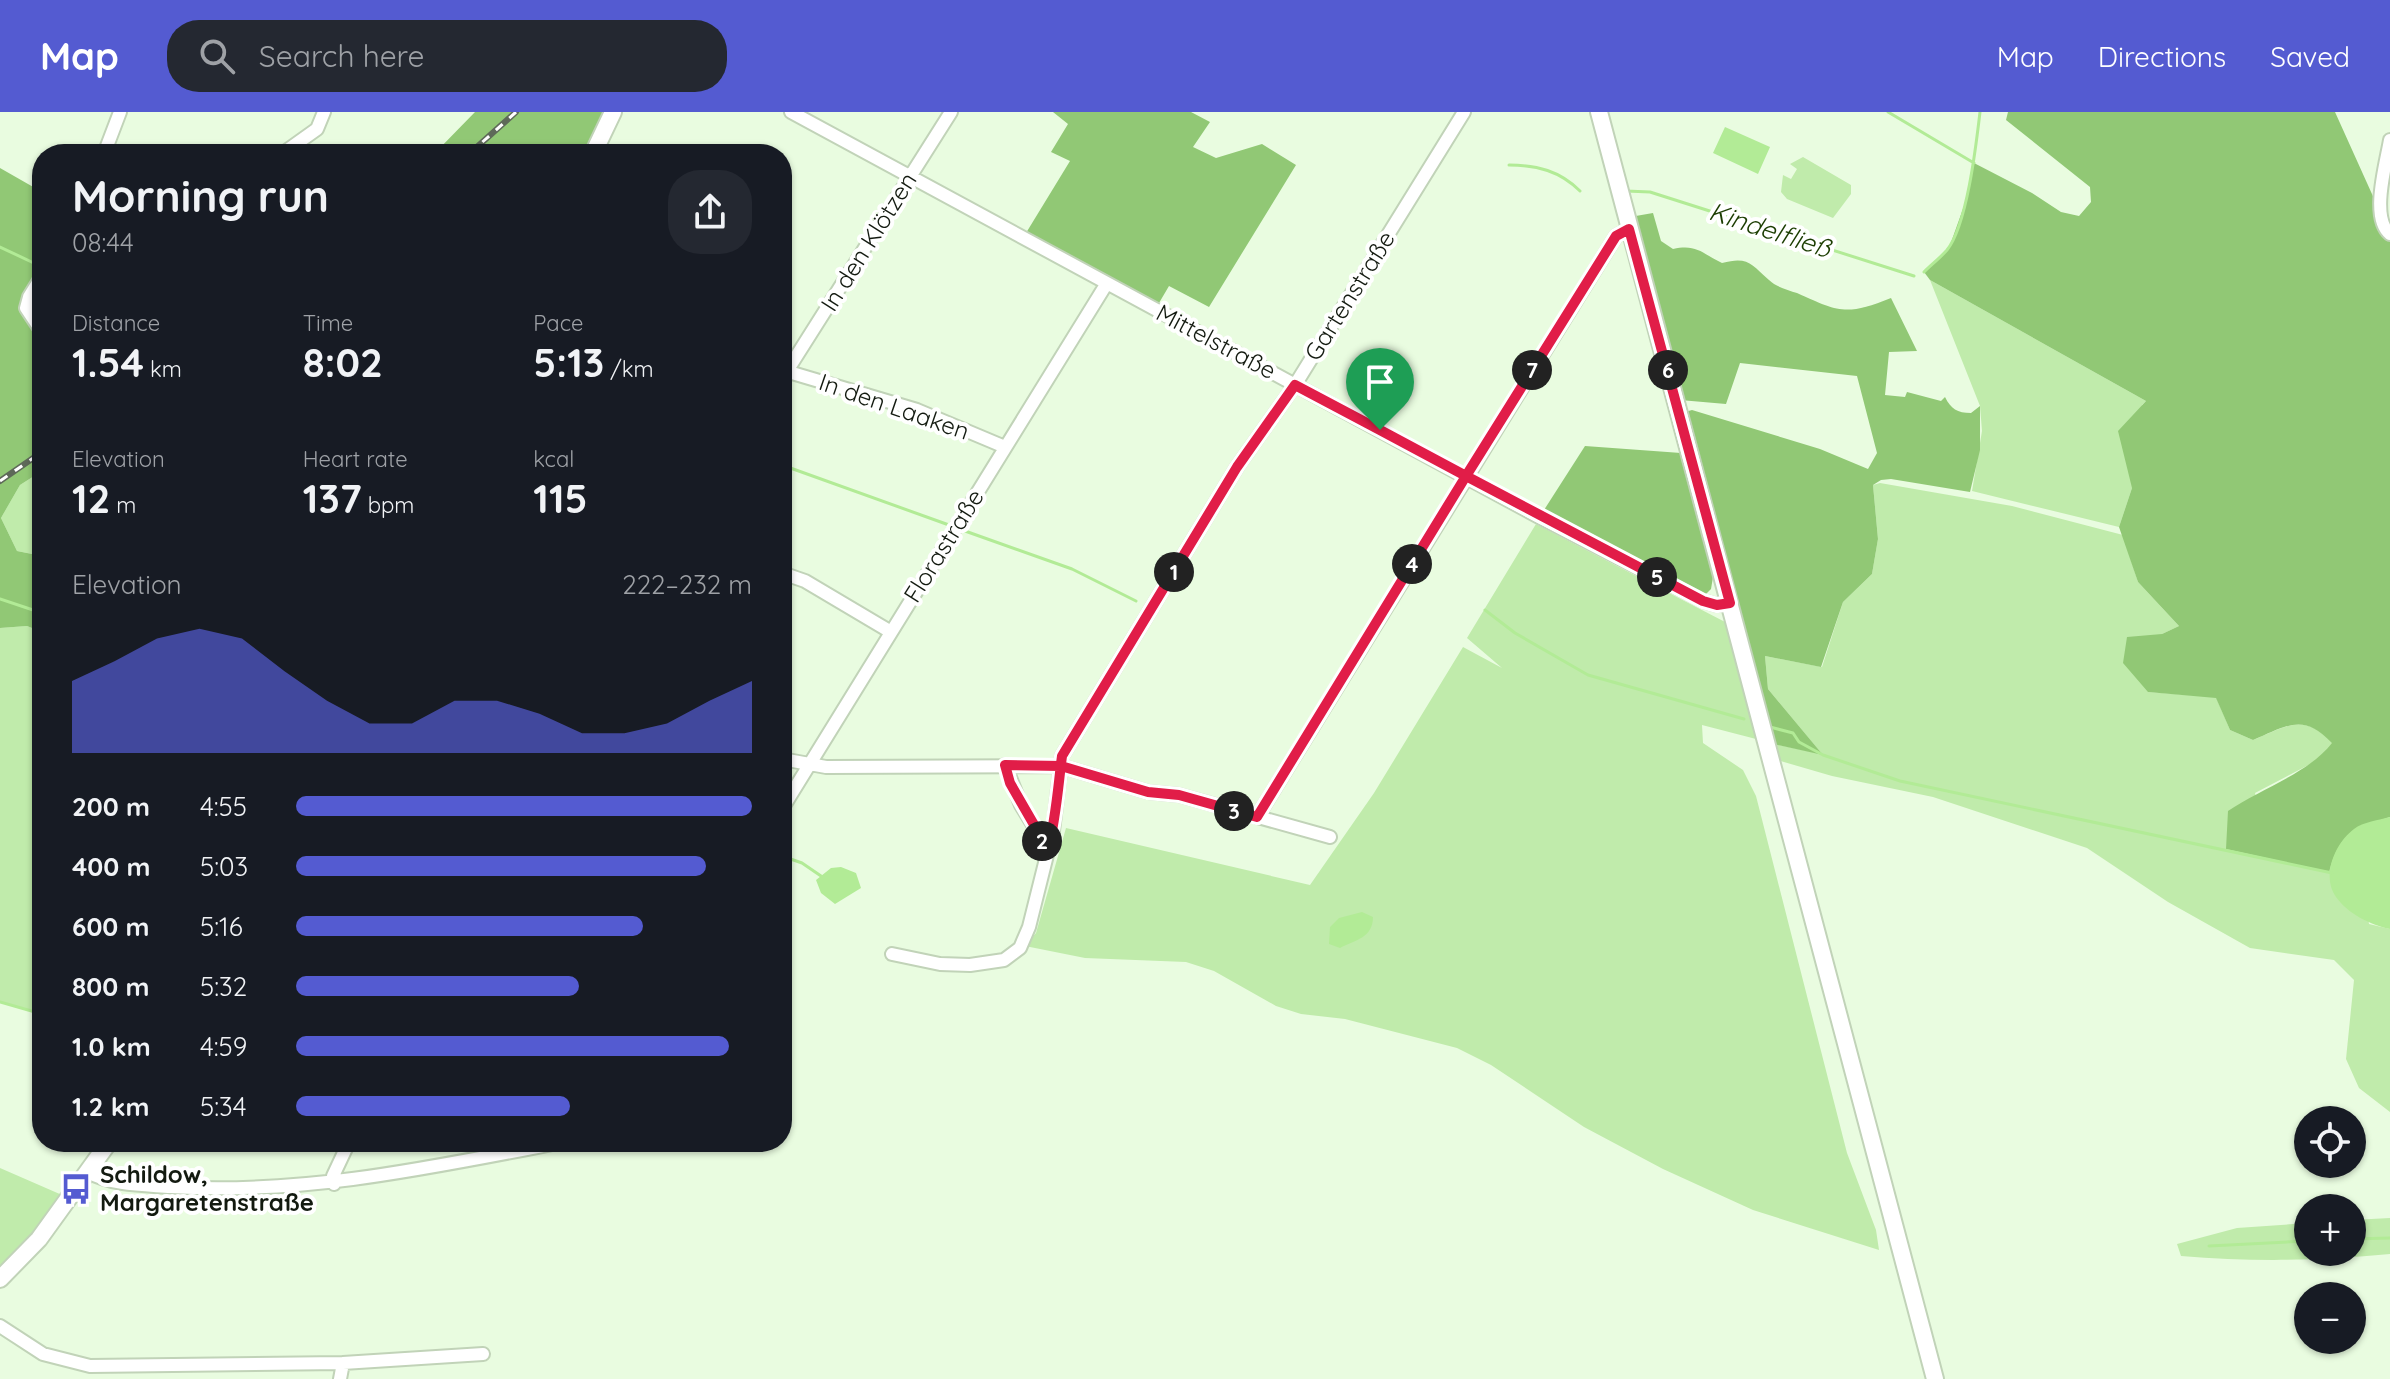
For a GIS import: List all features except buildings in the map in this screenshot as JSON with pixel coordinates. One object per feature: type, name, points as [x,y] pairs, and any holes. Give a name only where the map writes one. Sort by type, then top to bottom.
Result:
[{"type":"main road","points":[[598,144],[613,112]]},
{"type":"main road","points":[[1599,112],[1935,1379]]},
{"type":"main road","points":[[0,1279],[39,1239],[102,1152]]},
{"type":"street","points":[[108,144],[120,112]]},
{"type":"street","points":[[296,144],[317,129],[324,112]]},
{"type":"street","name":"Mittelstraße","points":[[791,112],[1295,385],[1703,601],[1717,605],[1730,603]]},
{"type":"street","name":"In den Klötzen","points":[[792,358],[951,112]]},
{"type":"street","name":"Gartenstraße","points":[[892,954],[940,964],[970,965],[991,963],[1014,954],[1020,948],[1029,927],[1048,849],[1062,756],[1237,467],[1295,385],[1464,112]]},
{"type":"street","points":[[2390,140],[2379,215],[2383,228],[2390,234]]},
{"type":"street","points":[[1257,817],[1616,236],[1629,229]]},
{"type":"street","name":"Florastraße","points":[[792,793],[1107,283]]},
{"type":"street","points":[[32,292],[26,308],[32,317]]},
{"type":"street","name":"In den Laaken","points":[[792,372],[917,410],[1005,447]]},
{"type":"street","points":[[792,576],[805,581],[891,632]]},
{"type":"street","points":[[792,762],[809,766],[1061,766],[1148,792],[1179,795],[1330,837]]},
{"type":"street","points":[[1005,765],[1010,783],[1048,849]]},
{"type":"street","points":[[334,1184],[333,1176],[344,1152]]},
{"type":"street","points":[[88,1172],[106,1180],[132,1185],[204,1189],[334,1184],[508,1152]]},
{"type":"street","points":[[0,1326],[43,1354],[90,1366],[198,1372],[483,1354]]},
{"type":"street","points":[[340,1379],[343,1363]]},
{"type":"shaded area","points":[[475,112],[613,112],[598,144],[444,144]]},
{"type":"shaded area","points":[[1053,112],[1191,112],[1210,122],[1193,147],[1216,158],[1262,144],[1296,165],[1209,307],[1169,286],[1159,303],[1026,233],[1070,161],[1051,152],[1068,124]]},
{"type":"shaded area","points":[[2008,112],[2335,112],[2390,234],[2390,817],[2349,834],[2338,849],[2329,872],[2226,849],[2228,811],[2311,763],[2332,743],[2322,733],[2303,725],[2285,727],[2253,740],[2230,730],[2216,698],[2148,692],[2123,663],[2127,637],[2162,634],[2179,626],[2138,582],[2119,527],[2132,488],[2118,431],[2146,401],[1930,280],[1924,272],[1949,248],[1964,206],[1974,163],[2061,212],[2079,216],[2091,202],[2090,187],[2006,120]]},
{"type":"shaded area","points":[[1725,127],[1770,147],[1758,174],[1713,153]]},
{"type":"shaded area","points":[[1803,157],[1851,185],[1851,194],[1833,218],[1787,199],[1781,192],[1783,175],[1791,179],[1797,169],[1790,164]]},
{"type":"shaded area","points":[[0,168],[32,186],[32,477],[20,485],[1,518],[17,551],[32,554],[32,628],[0,628]]},
{"type":"shaded area","points":[[1653,213],[1661,241],[1673,249],[1694,249],[1722,263],[1744,261],[1775,285],[1833,308],[1853,309],[1891,298],[1917,351],[1889,352],[1885,395],[1905,397],[1907,392],[1941,401],[1945,397],[1955,410],[1966,413],[1980,406],[1980,450],[1970,492],[1891,479],[1873,485],[1878,539],[1872,574],[1843,602],[1821,667],[1765,656],[1768,689],[1823,755],[1769,743],[1685,412],[1692,410],[1820,449],[1868,469],[1877,453],[1857,376],[1740,363],[1726,404],[1680,400],[1630,217]]},
{"type":"shaded area","points":[[1930,280],[2146,401],[2142,405],[2132,488],[2119,527],[1972,491],[1982,431],[1980,406]]},
{"type":"shaded area","points":[[1585,446],[1681,453],[1713,577],[1711,589],[1703,597],[1544,510]]},
{"type":"shaded area","points":[[32,477],[32,554],[17,551],[1,518],[20,485]]},
{"type":"shaded area","points":[[1880,483],[2012,506],[2123,535],[2138,582],[2179,626],[2162,634],[2148,692],[2216,697],[2230,730],[2253,740],[2286,727],[2304,725],[2323,733],[2333,743],[2320,759],[2255,793],[2267,836],[2390,817],[2355,828],[2369,924],[2390,929],[2390,1112],[2359,1088],[2346,1059],[2354,980],[2334,960],[2250,948],[2168,902],[2087,848],[1933,797],[1832,776],[1777,760],[1769,743],[1822,754],[1768,689],[1765,656],[1822,667],[1843,602],[1872,574],[1878,539],[1873,485]]},
{"type":"shaded area","points":[[1536,524],[1727,623],[1756,739],[1702,725],[1703,743],[1743,770],[1756,796],[1847,1153],[1876,1230],[1879,1250],[1753,1210],[1663,1169],[1584,1127],[1491,1065],[1457,1048],[1345,1019],[1301,1014],[1276,1006],[1214,971],[1186,962],[1085,958],[1025,946],[1036,933],[1066,828],[1310,885],[1374,793],[1463,647],[1502,668],[1467,638]]},
{"type":"shaded area","points":[[0,628],[32,628],[32,1011],[0,1002]]},
{"type":"shaded area","points":[[2390,817],[2390,929],[2368,922],[2347,909],[2332,889],[2330,870],[2336,851],[2347,835],[2362,825]]},
{"type":"shaded area","points":[[841,867],[856,873],[861,888],[835,904],[821,893],[816,880],[831,868]]},
{"type":"shaded area","points":[[1362,912],[1373,917],[1367,934],[1340,948],[1329,944],[1330,927],[1339,918]]},
{"type":"shaded area","points":[[0,1168],[62,1195],[0,1279]]},
{"type":"shaded area","points":[[2390,1218],[2390,1254],[2366,1256],[2366,1219]]},
{"type":"shaded area","points":[[2294,1224],[2294,1259],[2181,1256],[2177,1244],[2237,1228]]},
{"type":"waterway","points":[[1888,112],[1974,163]]},
{"type":"waterway","name":"Kindelfließ","points":[[1924,272],[1947,250],[1960,223],[1970,184],[1980,112]]},
{"type":"waterway","name":"Kindelfließ","points":[[1509,165],[1548,170],[1580,191]]},
{"type":"waterway","name":"Kindelfließ","points":[[1626,191],[1650,192],[1914,276]]},
{"type":"waterway","points":[[0,247],[32,262]]},
{"type":"waterway","points":[[792,469],[949,525]]},
{"type":"waterway","points":[[965,531],[1072,569],[1136,601]]},
{"type":"waterway","points":[[0,599],[32,610]]},
{"type":"waterway","points":[[1485,610],[1515,633],[1588,675],[1744,719]]},
{"type":"waterway","points":[[1770,727],[1793,733],[1799,742],[1823,755],[1900,781],[2332,873]]},
{"type":"waterway","points":[[792,860],[821,876]]},
{"type":"waterway","points":[[0,1002],[32,1011]]},
{"type":"waterway","points":[[2366,1239],[2390,1238]]},
{"type":"waterway","points":[[2209,1246],[2294,1242]]},
{"type":"railway","points":[[480,144],[516,112]]},
{"type":"railway","points":[[0,481],[32,459]]},
{"type":"place","name":"Schildow, Margaretenstraße","points":[[76,1189]]},
{"type":"route","points":[[1380,430],[1295,385],[1237,467],[1062,756],[1061,766],[1057,804],[1053,831],[1048,849],[1021,805],[1005,765],[1061,766],[1148,792],[1179,795],[1257,817],[1466,476],[1703,601],[1717,605],[1730,603],[1629,229],[1616,236],[1466,476],[1380,430]]}]
